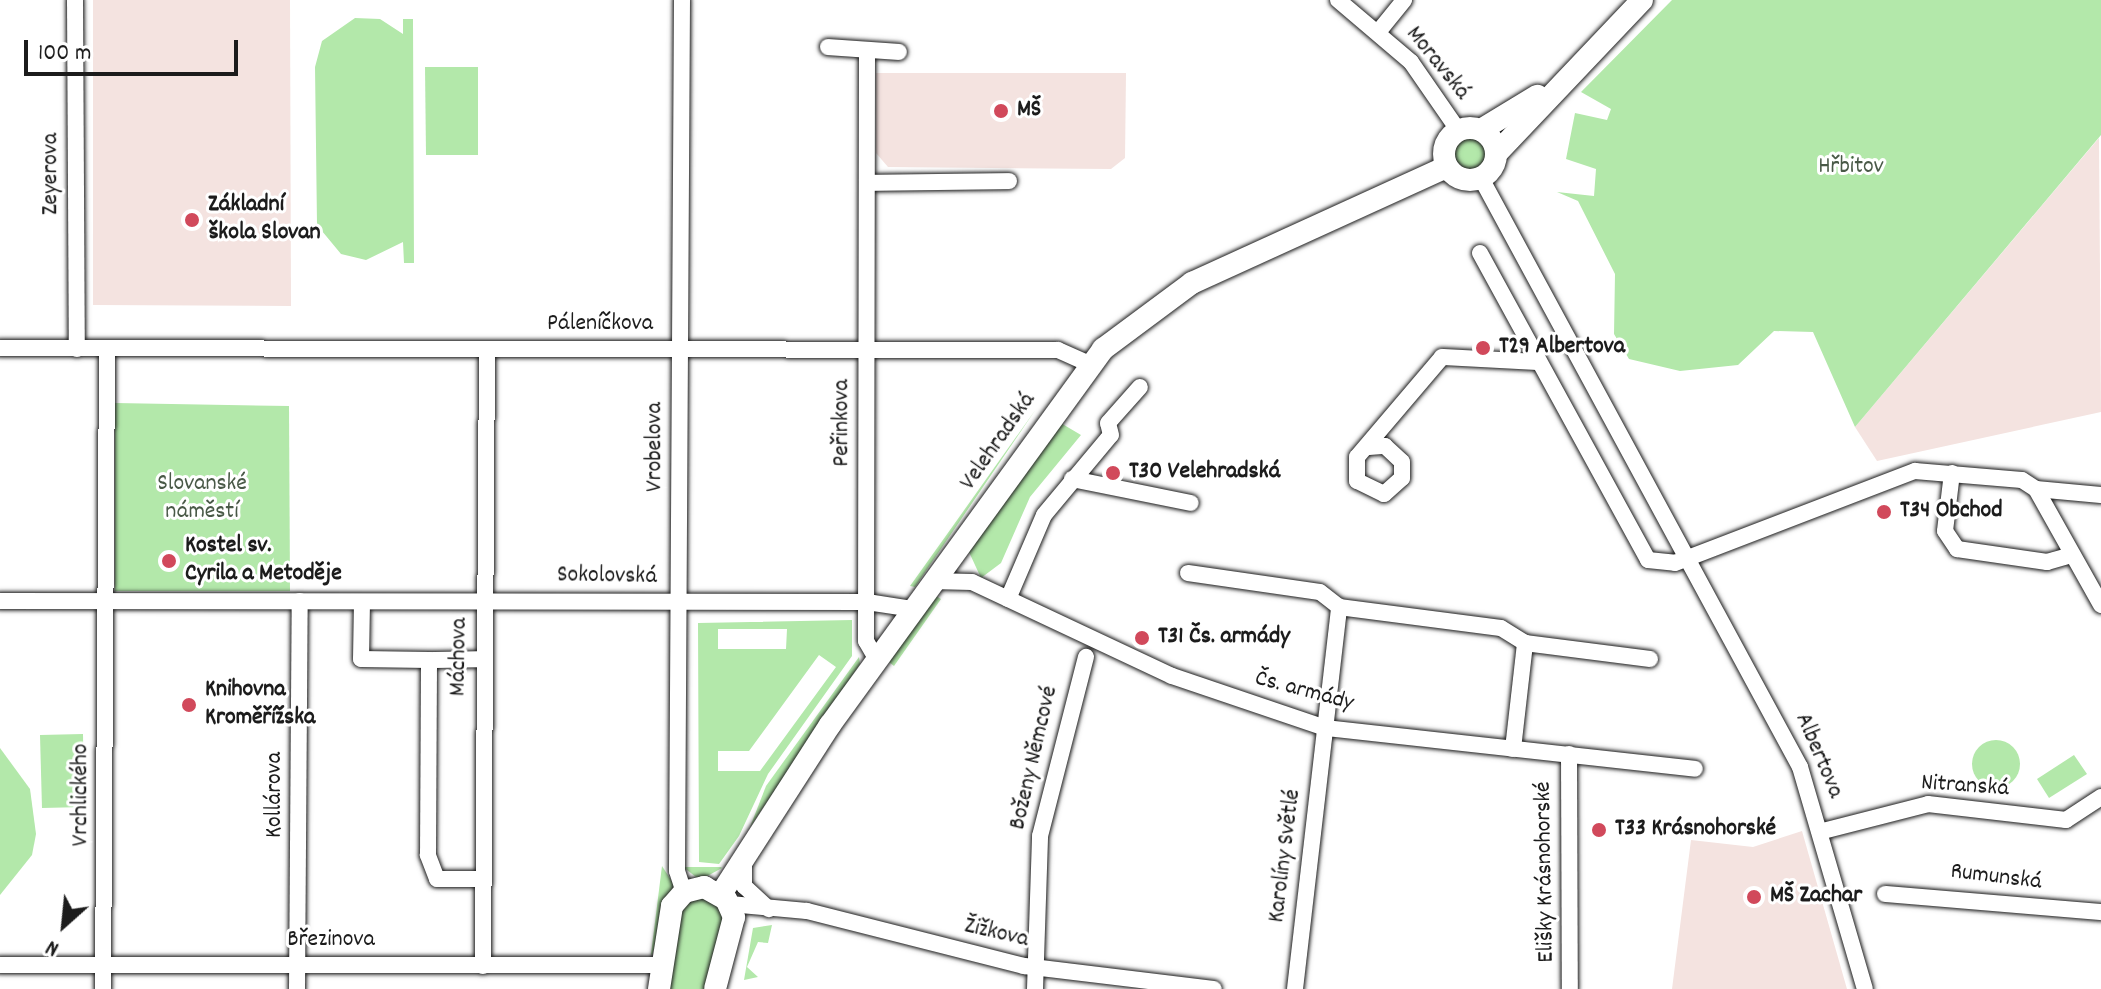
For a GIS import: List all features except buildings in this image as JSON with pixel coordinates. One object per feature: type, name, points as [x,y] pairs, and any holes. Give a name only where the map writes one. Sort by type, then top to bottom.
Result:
[{"type":"main road","points":[[1596,46],[1506,120],[1470,130],[1444,149],[1447,167],[1465,180],[1481,178],[1496,154],[1642,0]]},
{"type":"main road","points":[[1470,130],[1496,154]]},
{"type":"main road","name":"Velehradská","points":[[725,899],[744,854],[932,581],[1089,364],[1134,321],[1192,283],[1447,167]]},
{"type":"main road","points":[[659,989],[672,906],[684,892],[704,887],[725,899],[731,933],[715,989]]},
{"type":"street","name":"Zeyerova","points":[[75,0],[77,349]]},
{"type":"street","name":"Vrobelova","points":[[682,0],[677,871],[684,892]]},
{"type":"street","name":"Moravská","points":[[1338,0],[1379,31],[1470,130]]},
{"type":"street","points":[[1379,31],[1404,0]]},
{"type":"street","points":[[828,47],[867,55],[899,52]]},
{"type":"street","name":"Peřinkova","points":[[867,55],[867,644],[877,660]]},
{"type":"street","name":"Albertova","points":[[1481,178],[1690,558],[1794,755],[1823,831],[1865,989]]},
{"type":"street","points":[[867,183],[1009,181]]},
{"type":"street","points":[[1480,253],[1648,560],[1664,565],[1690,558],[1896,475],[1952,473],[2022,480],[2036,489],[2101,495]]},
{"type":"street","name":"Páleníčkova","points":[[0,348],[1058,350],[1089,364]]},
{"type":"street","points":[[107,349],[107,602]]},
{"type":"street","name":"Máchova","points":[[483,966],[487,350]]},
{"type":"street","points":[[1369,447],[1442,357],[1539,362]]},
{"type":"street","points":[[1008,599],[1044,515],[1140,387]]},
{"type":"street","points":[[1952,473],[1945,531],[1957,549],[2047,562],[2072,555]]},
{"type":"street","points":[[1072,479],[1191,503]]},
{"type":"street","points":[[2036,489],[2101,605]]},
{"type":"street","points":[[932,581],[972,582],[959,558],[961,541]]},
{"type":"street","points":[[1188,573],[1320,592],[1339,607],[1501,628],[1525,643],[1650,659]]},
{"type":"street","name":"Čs. armády","points":[[972,582],[1172,676],[1326,728],[1695,769]]},
{"type":"street","points":[[0,601],[300,601]]},
{"type":"street","name":"Sokolovská","points":[[300,601],[867,602],[913,609]]},
{"type":"street","name":"Kollárova","points":[[297,989],[300,601]]},
{"type":"street","name":"Vrchlického","points":[[103,989],[106,965],[107,602]]},
{"type":"street","points":[[362,602],[361,659],[484,659]]},
{"type":"street","name":"Karolíny Světlé","points":[[1295,989],[1339,607]]},
{"type":"street","points":[[1513,749],[1525,643]]},
{"type":"street","name":"Boženy Němcové","points":[[1035,989],[1040,836],[1086,657]]},
{"type":"street","points":[[429,660],[430,871],[437,879],[483,879]]},
{"type":"street","name":"Elišky Krásnohorské","points":[[1569,754],[1570,989]]},
{"type":"street","name":"Nitranská","points":[[1823,831],[1928,804],[2066,820],[2101,797]]},
{"type":"street","points":[[731,933],[771,910],[744,886],[744,854]]},
{"type":"street","name":"Rumunská","points":[[1885,894],[2101,912]]},
{"type":"street","name":"Žižkova","points":[[725,899],[771,910],[807,911],[1036,967],[1214,989]]},
{"type":"street","name":"Březinova","points":[[0,965],[662,965]]},
{"type":"shaded area","name":"Základní škola Slovan","points":[[93,0],[290,0],[291,306],[93,305]]},
{"type":"shaded area","name":"MŠ","points":[[876,73],[1126,73],[1125,158],[1111,169],[888,167],[876,153]]},
{"type":"shaded area","points":[[2099,138],[2101,412],[1877,461],[1855,427]]},
{"type":"shaded area","name":"MŠ Zachar","points":[[1802,831],[1847,989],[1672,989],[1691,840],[1753,847]]},
{"type":"green space","name":"Hřbitov","points":[[1672,0],[2101,0],[2101,135],[1855,427],[1813,332],[1774,331],[1738,365],[1680,371],[1629,359],[1614,334],[1615,274],[1578,201],[1557,192],[1594,196],[1596,169],[1566,159],[1575,113],[1607,120],[1611,109],[1581,92]]},
{"type":"green space","points":[[355,18],[380,19],[403,34],[403,19],[413,19],[414,263],[404,263],[403,242],[366,260],[341,254],[317,225],[315,67],[322,41]]},
{"type":"green space","points":[[425,67],[478,67],[478,155],[426,155]]},
{"type":"green space","points":[[1470,135],[1483,141],[1489,154],[1483,167],[1470,173],[1457,167],[1451,154],[1457,141]]},
{"type":"green space","name":"Slovanské náměstí","points":[[115,403],[289,406],[290,591],[115,591]]},
{"type":"green space","points":[[1036,409],[915,587],[910,586],[950,530]]},
{"type":"green space","points":[[1059,422],[1081,435],[1030,497],[1001,563],[981,578],[969,552]]},
{"type":"green space","points":[[936,596],[941,599],[894,666],[889,662]]},
{"type":"green space","points":[[852,620],[852,656],[768,774],[739,836],[719,864],[699,862],[698,623]],"holes":[[[718,629],[787,629],[786,649],[718,649]],[[819,655],[836,667],[760,771],[718,771],[718,751],[749,751]]]},
{"type":"green space","points":[[859,657],[860,664],[750,827],[766,786]]},
{"type":"green space","points":[[83,734],[84,807],[42,808],[40,735]]},
{"type":"green space","points":[[1996,740],[2013,747],[2020,764],[2013,781],[1996,788],[1979,781],[1972,764],[1979,747]]},
{"type":"green space","points":[[0,748],[30,789],[36,834],[32,855],[0,895]]},
{"type":"green space","points":[[2074,755],[2087,774],[2049,798],[2037,779]]},
{"type":"green space","points":[[662,866],[675,886],[652,955],[651,954]]},
{"type":"green space","points":[[683,867],[721,867],[722,868],[700,880]]},
{"type":"green space","points":[[695,897],[716,901],[725,918],[706,989],[668,989],[680,910]]},
{"type":"green space","points":[[772,925],[768,943],[758,942],[747,967],[758,977],[744,980],[753,928]]},
{"type":"place","name":"MŠ","points":[[1001,111]]},
{"type":"place","name":"Základní škola Slovan","points":[[192,220]]},
{"type":"place","name":"T29 Albertova","points":[[1483,348]]},
{"type":"place","name":"T30 Velehradská","points":[[1113,473]]},
{"type":"place","name":"T34 Obchod","points":[[1884,512]]},
{"type":"place","name":"Kostel sv. Cyrila a Metoděje","points":[[169,561]]},
{"type":"place","name":"T31 Čs. armády","points":[[1142,638]]},
{"type":"place","name":"Knihovna Kroměřížska","points":[[189,705]]},
{"type":"place","name":"T33 Krásnohorské","points":[[1599,830]]},
{"type":"place","name":"MŠ Zachar","points":[[1754,897]]}]
